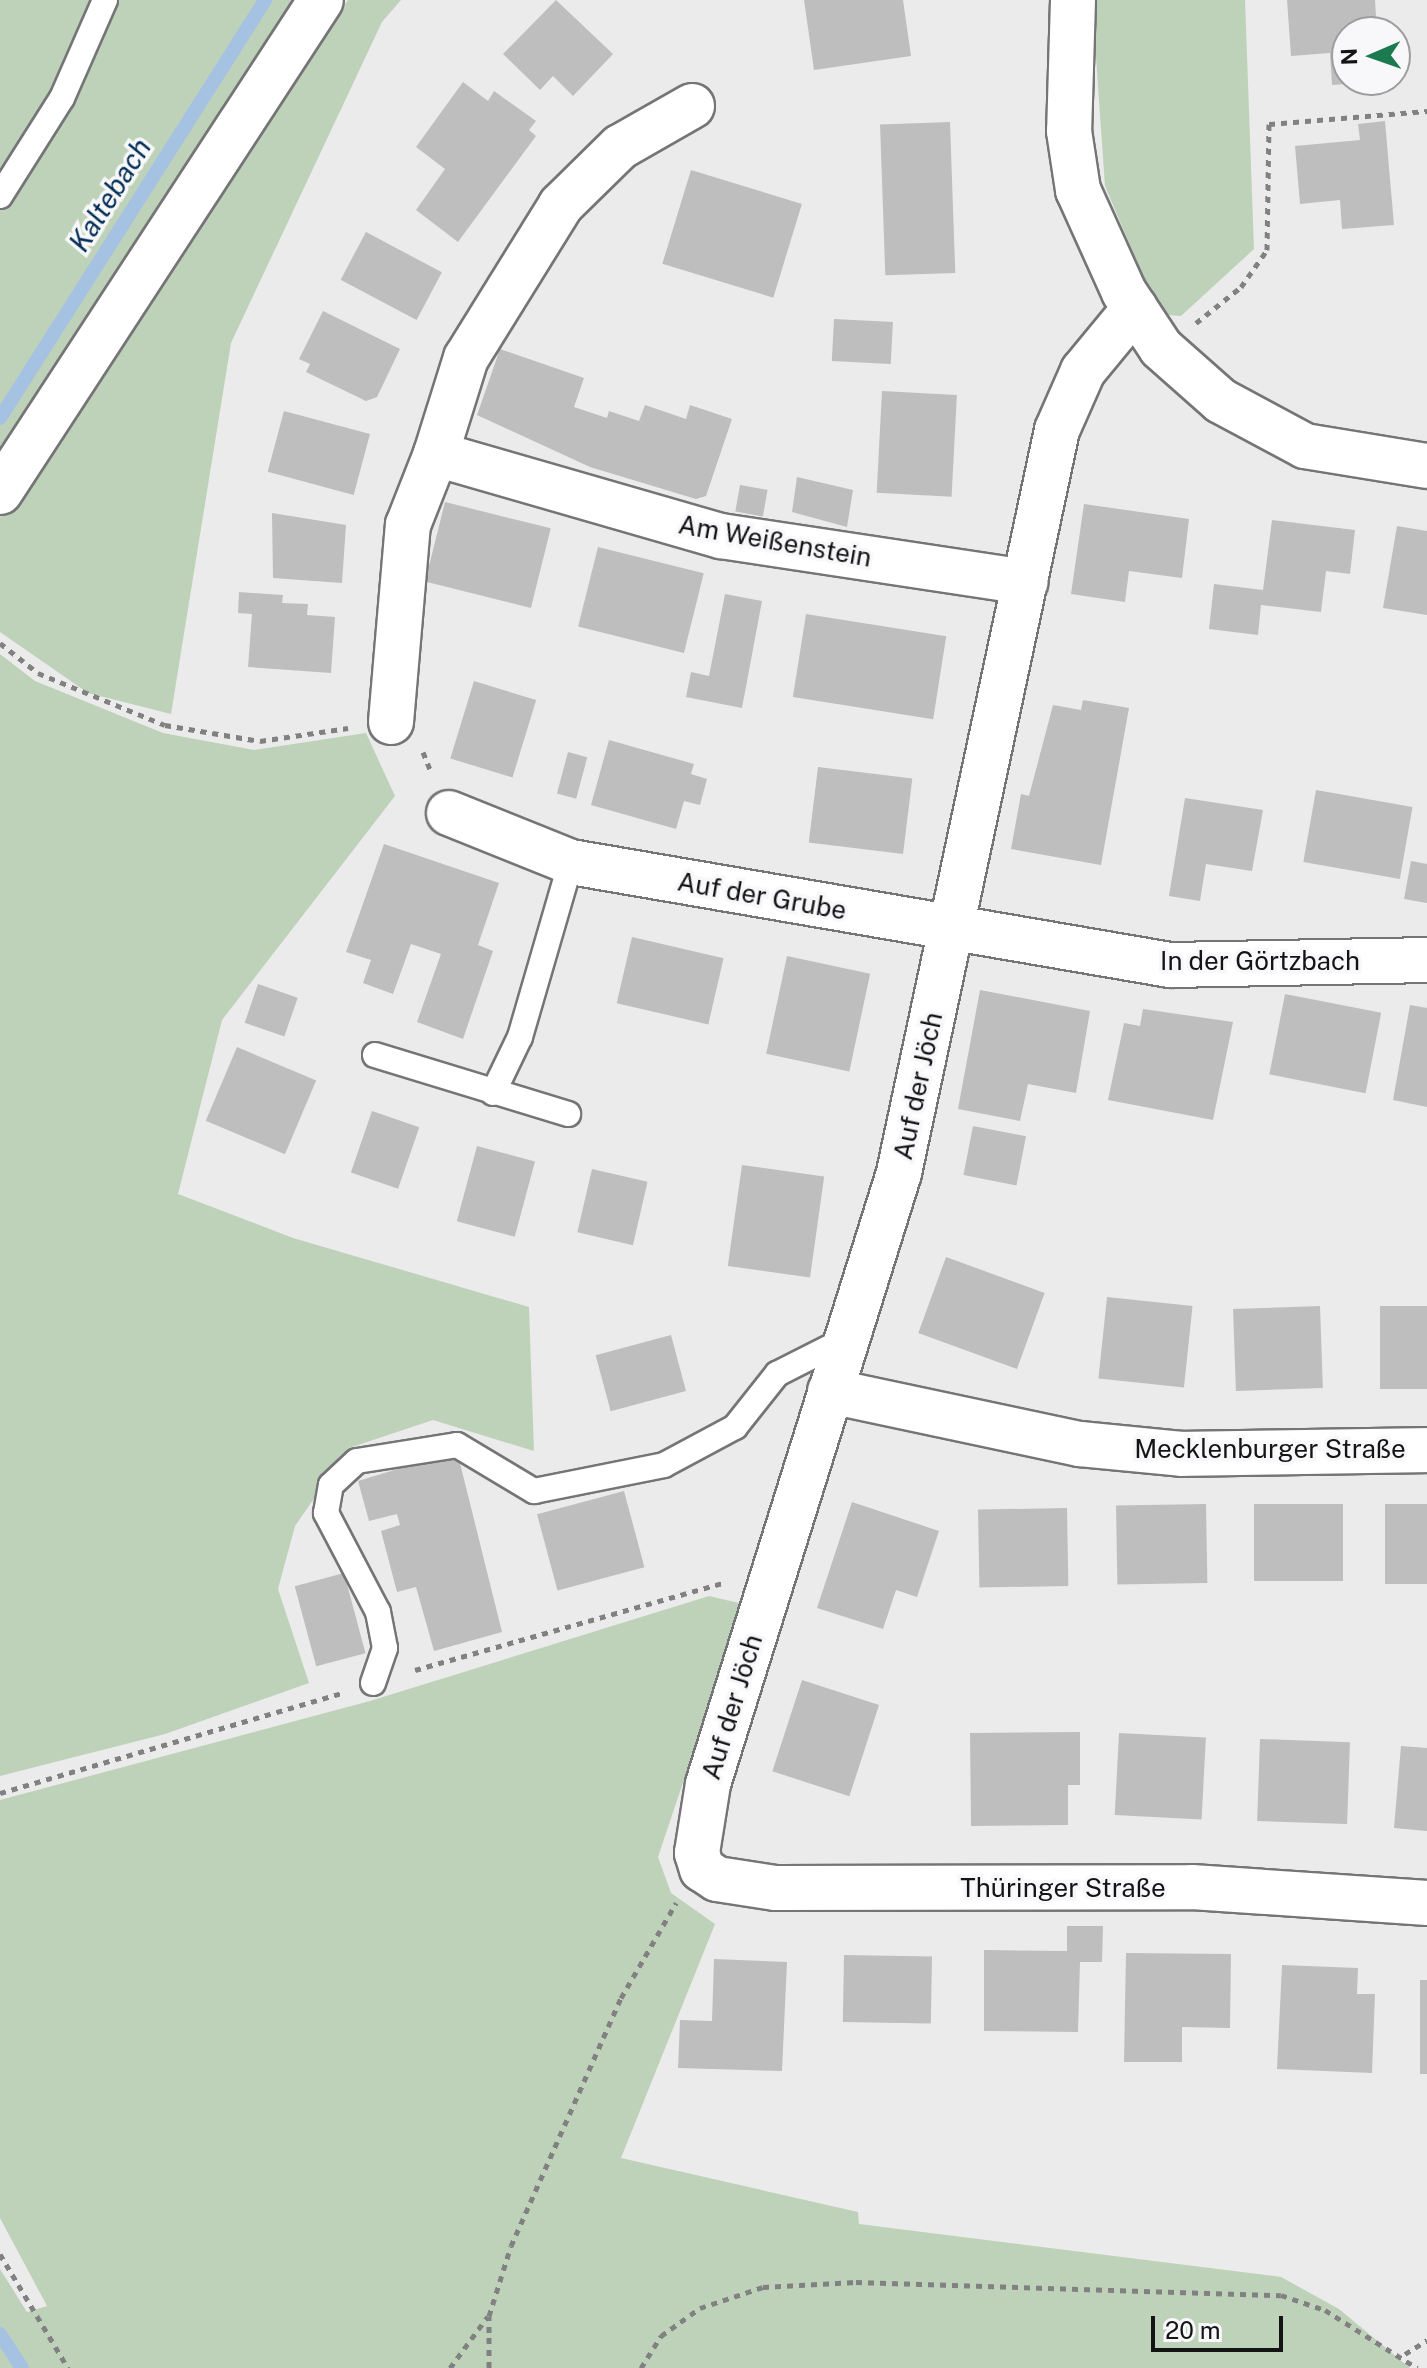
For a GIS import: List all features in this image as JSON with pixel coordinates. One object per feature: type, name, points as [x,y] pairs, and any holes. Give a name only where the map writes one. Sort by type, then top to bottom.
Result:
[{"type":"street","points":[[0,492],[321,0]]},
{"type":"street","points":[[1073,0],[1069,131],[1078,190],[1135,308],[1161,348],[1221,401],[1305,446],[1427,466]]},
{"type":"street","points":[[391,722],[408,525],[436,454],[466,358],[561,205],[620,147],[692,106]]},
{"type":"street","name":"Auf der Jöch","points":[[702,1869],[699,1817],[899,1173],[1057,430],[1083,371],[1135,308]]},
{"type":"street","name":"Am Weißenstein","points":[[436,454],[721,536],[1026,582]]},
{"type":"street","name":"Auf der Grube","points":[[449,813],[571,862],[952,931]]},
{"type":"street","name":"In der Görtzbach","points":[[952,931],[1170,965],[1427,960]]},
{"type":"street","name":"Mecklenburger Straße","points":[[830,1391],[1080,1444],[1182,1454],[1427,1450]]},
{"type":"street","name":"Thüringer Straße","points":[[702,1869],[717,1879],[775,1888],[1192,1887],[1427,1903]]},
{"type":"lane","points":[[0,196],[62,98],[105,0]]},
{"type":"lane","points":[[493,1093],[520,1037],[571,862]]},
{"type":"lane","points":[[375,1055],[568,1114]]},
{"type":"lane","points":[[373,1683],[385,1648],[378,1612],[326,1513],[331,1485],[357,1461],[457,1445],[534,1491],[664,1465],[735,1427],[777,1374],[846,1339]]},
{"type":"path","points":[[1190,328],[1241,287],[1267,250],[1269,124],[1427,111]]},
{"type":"path","points":[[0,643],[38,673],[165,725],[260,741],[391,722],[416,736],[449,813]]},
{"type":"path","points":[[0,1793],[718,1583]]},
{"type":"path","points":[[489,2368],[489,2316],[511,2246],[653,1933],[702,1869]]},
{"type":"path","points":[[0,2254],[68,2368]]},
{"type":"path","points":[[641,2368],[661,2336],[700,2308],[763,2287],[856,2282],[1281,2295],[1325,2310],[1405,2354],[1417,2368]]},
{"type":"path","points":[[450,2368],[489,2316]]},
{"type":"path","points":[[1405,2354],[1427,2340]]},
{"type":"green space","points":[[0,0],[293,0],[0,462]]},
{"type":"green space","points":[[348,0],[401,0],[382,22],[231,343],[171,714],[88,693],[0,632],[0,517]]},
{"type":"green space","points":[[1092,0],[1245,0],[1254,249],[1181,316],[1169,315],[1151,295],[1105,186]]},
{"type":"green space","points":[[0,654],[35,681],[163,733],[254,750],[366,733],[395,796],[222,1020],[178,1194],[293,1238],[529,1307],[534,1451],[433,1420],[349,1448],[295,1526],[278,1589],[309,1683],[165,1734],[0,1776]]},
{"type":"green space","points":[[709,1596],[743,1604],[658,1857],[671,1893],[715,1924],[621,2158],[858,2212],[859,2224],[1281,2277],[1339,2309],[1410,2368],[0,2368],[0,2269],[27,2312],[47,2306],[0,2218],[0,1800],[370,1701]]},
{"type":"building","points":[[556,0],[613,54],[573,96],[553,76],[540,90],[503,54]]},
{"type":"building","points":[[804,0],[903,0],[911,56],[814,70]]},
{"type":"building","points":[[1287,0],[1375,0],[1376,16],[1331,16],[1331,69],[1330,53],[1291,56]]},
{"type":"building","points":[[463,82],[488,101],[494,91],[536,121],[529,130],[536,136],[458,242],[416,210],[445,169],[416,147]]},
{"type":"building","points":[[1385,121],[1394,225],[1342,229],[1340,200],[1300,204],[1295,146],[1360,140],[1358,124]]},
{"type":"building","points":[[950,122],[955,273],[885,275],[880,124]]},
{"type":"building","points":[[691,170],[802,204],[773,298],[662,264]]},
{"type":"building","points":[[366,232],[442,272],[417,320],[341,280]]},
{"type":"building","points":[[323,311],[400,349],[377,397],[366,401],[306,372],[310,364],[299,359]]},
{"type":"building","points":[[834,319],[893,322],[891,364],[832,361]]},
{"type":"building","points":[[500,349],[584,378],[574,407],[607,418],[609,411],[639,421],[645,405],[686,419],[690,405],[732,419],[706,496],[696,499],[590,467],[477,415]]},
{"type":"building","points":[[882,391],[957,395],[952,497],[877,493]]},
{"type":"building","points":[[284,411],[370,434],[354,495],[268,472]]},
{"type":"building","points":[[797,477],[853,490],[847,527],[792,512]]},
{"type":"building","points":[[740,485],[768,490],[763,516],[735,512]]},
{"type":"building","points":[[445,502],[551,528],[531,608],[425,582]]},
{"type":"building","points":[[1084,504],[1189,519],[1182,578],[1129,571],[1125,602],[1071,594]]},
{"type":"building","points":[[272,513],[346,525],[342,583],[273,578]]},
{"type":"building","points":[[1272,520],[1355,530],[1350,574],[1326,571],[1321,612],[1261,605],[1258,635],[1209,629],[1214,584],[1263,590]]},
{"type":"building","points":[[1397,526],[1427,531],[1427,615],[1383,608]]},
{"type":"building","points":[[598,547],[704,573],[684,653],[578,627]]},
{"type":"building","points":[[239,592],[283,595],[282,603],[308,604],[307,615],[335,617],[331,673],[248,667],[252,614],[238,613]]},
{"type":"building","points":[[725,594],[762,601],[742,708],[686,697],[691,672],[709,676]]},
{"type":"building","points":[[806,614],[946,636],[933,719],[793,697]]},
{"type":"building","points":[[474,681],[536,700],[512,777],[450,758]]},
{"type":"building","points":[[1083,700],[1129,708],[1101,865],[1011,849],[1021,794],[1029,796],[1053,705],[1081,710]]},
{"type":"building","points":[[609,740],[694,764],[691,774],[707,779],[700,805],[684,801],[676,829],[591,805]]},
{"type":"building","points":[[568,752],[587,757],[576,799],[557,794]]},
{"type":"building","points":[[818,767],[912,779],[903,854],[809,842]]},
{"type":"building","points":[[1316,790],[1413,807],[1400,879],[1303,862]]},
{"type":"building","points":[[1185,798],[1263,810],[1252,871],[1206,864],[1200,901],[1169,896]]},
{"type":"building","points":[[384,844],[499,883],[478,945],[493,951],[463,1039],[417,1022],[441,954],[411,944],[393,994],[363,983],[371,960],[346,952]]},
{"type":"building","points":[[1411,861],[1427,864],[1427,903],[1404,899]]},
{"type":"building","points":[[632,937],[724,958],[708,1024],[617,1003]]},
{"type":"building","points":[[787,956],[870,974],[849,1071],[766,1054]]},
{"type":"building","points":[[258,984],[298,998],[284,1036],[245,1023]]},
{"type":"building","points":[[980,990],[1090,1011],[1076,1093],[1028,1084],[1020,1121],[958,1109]]},
{"type":"building","points":[[1285,994],[1381,1013],[1366,1093],[1269,1074]]},
{"type":"building","points":[[1410,1005],[1427,1008],[1427,1107],[1393,1100]]},
{"type":"building","points":[[1143,1009],[1233,1022],[1213,1120],[1108,1100],[1124,1023],[1140,1026]]},
{"type":"building","points":[[237,1047],[316,1081],[285,1154],[206,1121]]},
{"type":"building","points":[[372,1111],[419,1127],[398,1189],[351,1172]]},
{"type":"building","points":[[973,1126],[1026,1136],[1016,1185],[963,1175]]},
{"type":"building","points":[[477,1146],[535,1162],[515,1237],[457,1221]]},
{"type":"building","points":[[742,1165],[824,1177],[810,1278],[728,1266]]},
{"type":"building","points":[[592,1169],[648,1182],[633,1245],[577,1232]]},
{"type":"building","points":[[946,1257],[1045,1293],[1017,1369],[918,1333]]},
{"type":"building","points":[[1107,1297],[1193,1306],[1184,1388],[1098,1379]]},
{"type":"building","points":[[1320,1306],[1323,1388],[1236,1391],[1233,1309]]},
{"type":"building","points":[[1380,1306],[1427,1306],[1427,1389],[1380,1389]]},
{"type":"building","points":[[671,1335],[686,1391],[611,1411],[596,1355]]},
{"type":"building","points":[[457,1451],[502,1632],[434,1651],[416,1587],[397,1592],[381,1531],[400,1525],[397,1514],[369,1521],[358,1481]]},
{"type":"building","points":[[624,1491],[644,1567],[558,1591],[537,1514]]},
{"type":"building","points":[[852,1502],[939,1531],[917,1597],[896,1590],[883,1629],[817,1608]]},
{"type":"building","points":[[1206,1504],[1207,1583],[1117,1585],[1116,1506]]},
{"type":"building","points":[[1254,1504],[1343,1504],[1343,1581],[1254,1581]]},
{"type":"building","points":[[1385,1504],[1427,1504],[1427,1584],[1385,1584]]},
{"type":"building","points":[[1067,1508],[1068,1586],[979,1588],[978,1510]]},
{"type":"building","points":[[344,1573],[365,1653],[316,1666],[295,1586]]},
{"type":"building","points":[[802,1680],[879,1705],[849,1796],[772,1771]]},
{"type":"building","points":[[1080,1732],[1080,1785],[1068,1785],[1068,1825],[971,1826],[970,1733]]},
{"type":"building","points":[[1119,1733],[1206,1738],[1202,1819],[1115,1815]]},
{"type":"building","points":[[1260,1739],[1350,1742],[1347,1824],[1257,1821]]},
{"type":"building","points":[[1401,1746],[1427,1748],[1427,1831],[1394,1828]]},
{"type":"building","points":[[1067,1926],[1103,1926],[1102,1962],[1080,1962],[1078,2032],[984,2031],[984,1950],[1067,1951]]},
{"type":"building","points":[[1126,1953],[1231,1954],[1230,2028],[1182,2027],[1182,2062],[1124,2062]]},
{"type":"building","points":[[844,1955],[932,1957],[931,2024],[843,2022]]},
{"type":"building","points":[[714,1959],[787,1962],[782,2071],[678,2068],[680,2020],[712,2021]]},
{"type":"building","points":[[1282,1965],[1358,1968],[1357,1994],[1375,1994],[1372,2073],[1277,2069]]},
{"type":"building","points":[[1420,1980],[1427,1980],[1427,2074],[1420,2074]]},
{"type":"waterway","name":"Kaltebach","points":[[0,418],[265,0]]},
{"type":"waterway","name":"Kaltebach","points":[[0,2334],[22,2368]]}]
